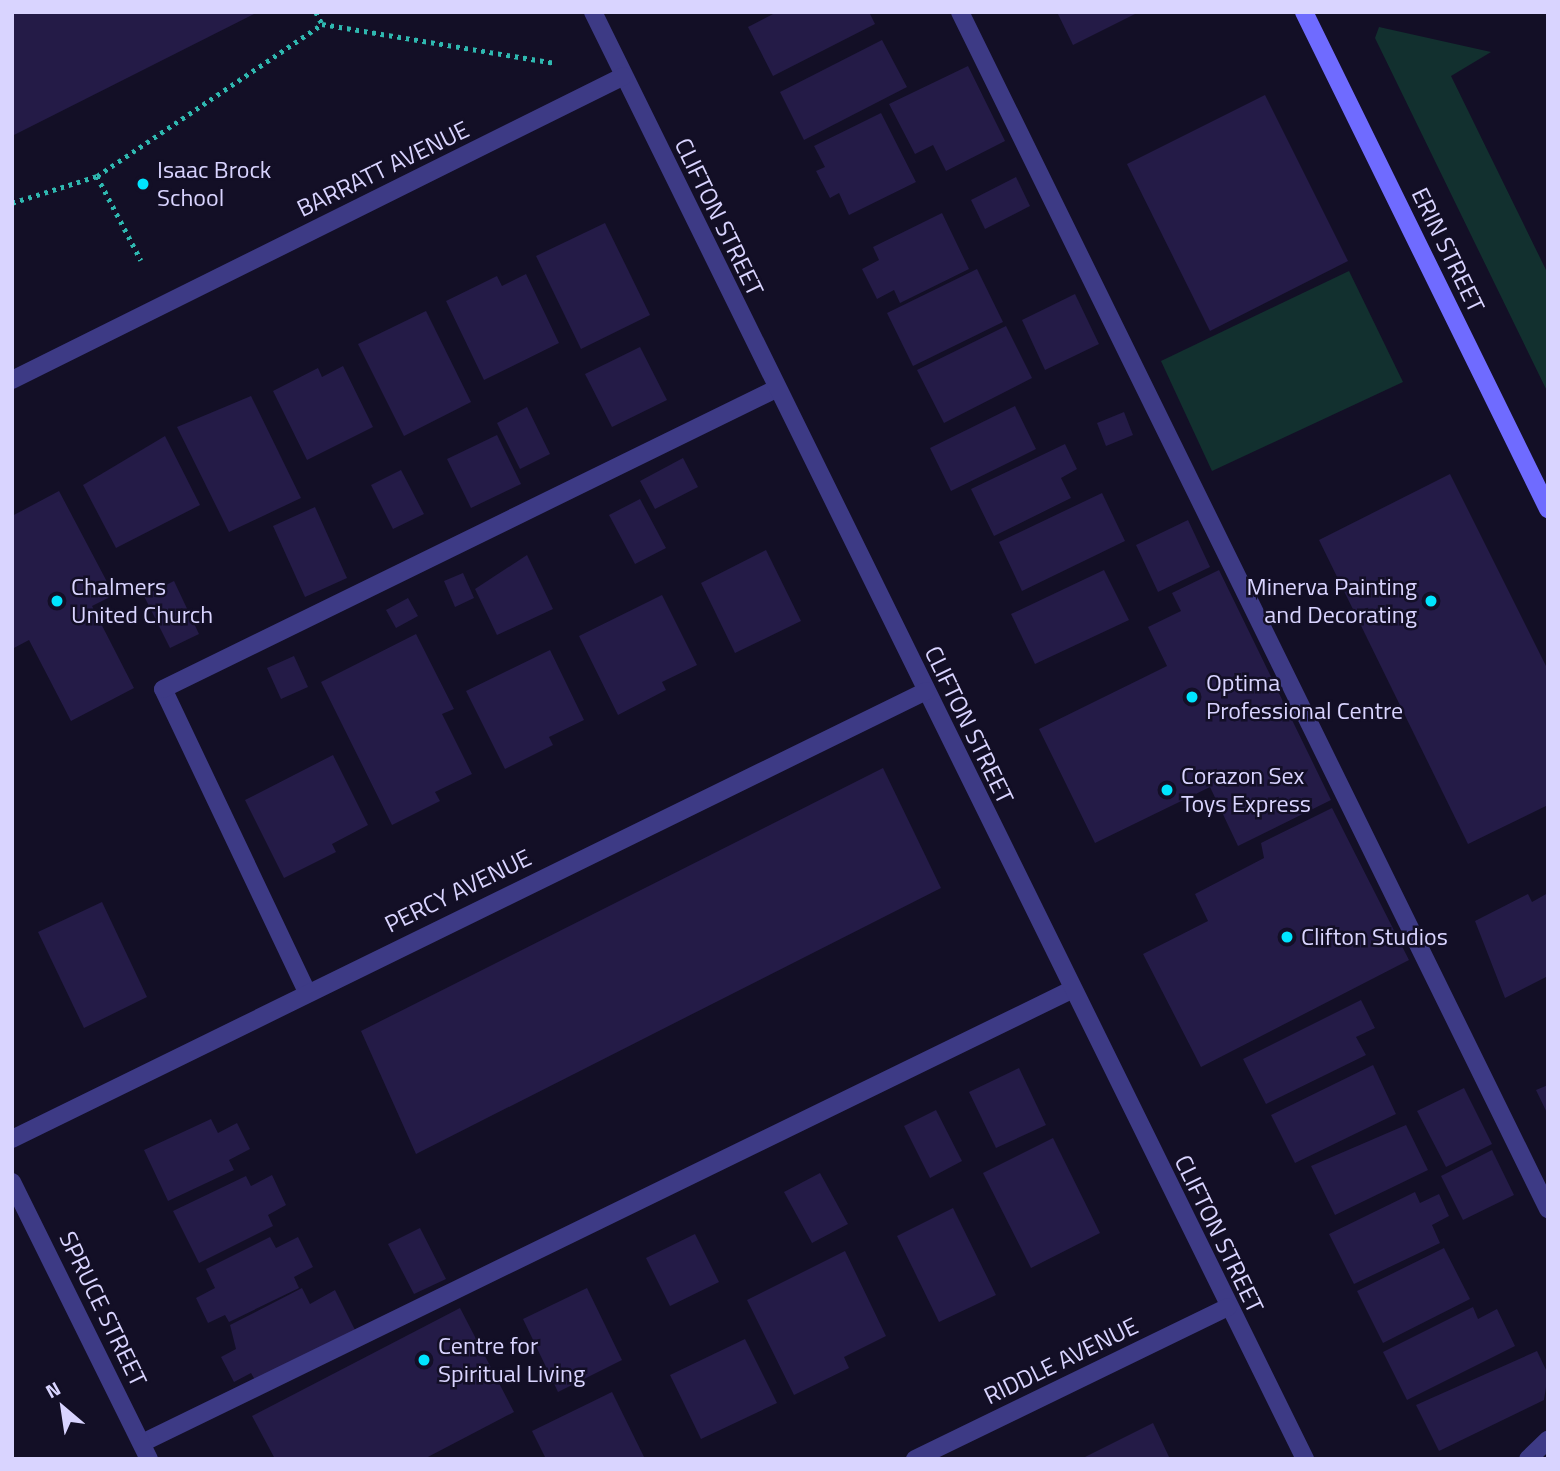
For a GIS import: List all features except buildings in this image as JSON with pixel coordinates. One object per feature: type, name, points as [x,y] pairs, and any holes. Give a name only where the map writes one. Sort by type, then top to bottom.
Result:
[{"type":"main road","name":"ERIN STREET","points":[[1304,12],[1548,509]]},
{"type":"street","name":"CLIFTON STREET","points":[[593,12],[775,389],[1304,1459]]},
{"type":"street","points":[[960,12],[1548,1209]]},
{"type":"street","name":"BARRATT AVENUE","points":[[12,380],[624,76]]},
{"type":"street","points":[[307,992],[163,689],[775,389]]},
{"type":"street","name":"PERCY AVENUE","points":[[12,1139],[307,992],[926,691]]},
{"type":"street","points":[[145,1451],[1071,990]]},
{"type":"street","name":"SPRUCE STREET","points":[[12,1182],[145,1451]]},
{"type":"street","name":"RIDDLE AVENUE","points":[[915,1459],[1228,1307]]},
{"type":"street","points":[[1528,1459],[1548,1440]]},
{"type":"path","points":[[316,12],[322,24]]},
{"type":"path","points":[[12,203],[97,176],[322,24],[554,62]]},
{"type":"path","points":[[97,176],[141,260]]},
{"type":"green space","points":[[1379,27],[1491,52],[1451,76],[1548,274],[1548,393],[1375,38]]},
{"type":"green space","points":[[1349,271],[1403,382],[1212,471],[1161,361]]},
{"type":"place","name":"Isaac Brock School","points":[[143,184]]},
{"type":"place","name":"Chalmers United Church","points":[[57,601]]},
{"type":"place","name":"Minerva Painting and Decorating","points":[[1431,601]]},
{"type":"place","name":"Optima Professional Centre","points":[[1192,697]]},
{"type":"place","name":"Corazon Sex Toys Express","points":[[1167,790]]},
{"type":"place","name":"Clifton Studios","points":[[1287,937]]},
{"type":"place","name":"Centre for Spiritual Living","points":[[424,1360]]}]
